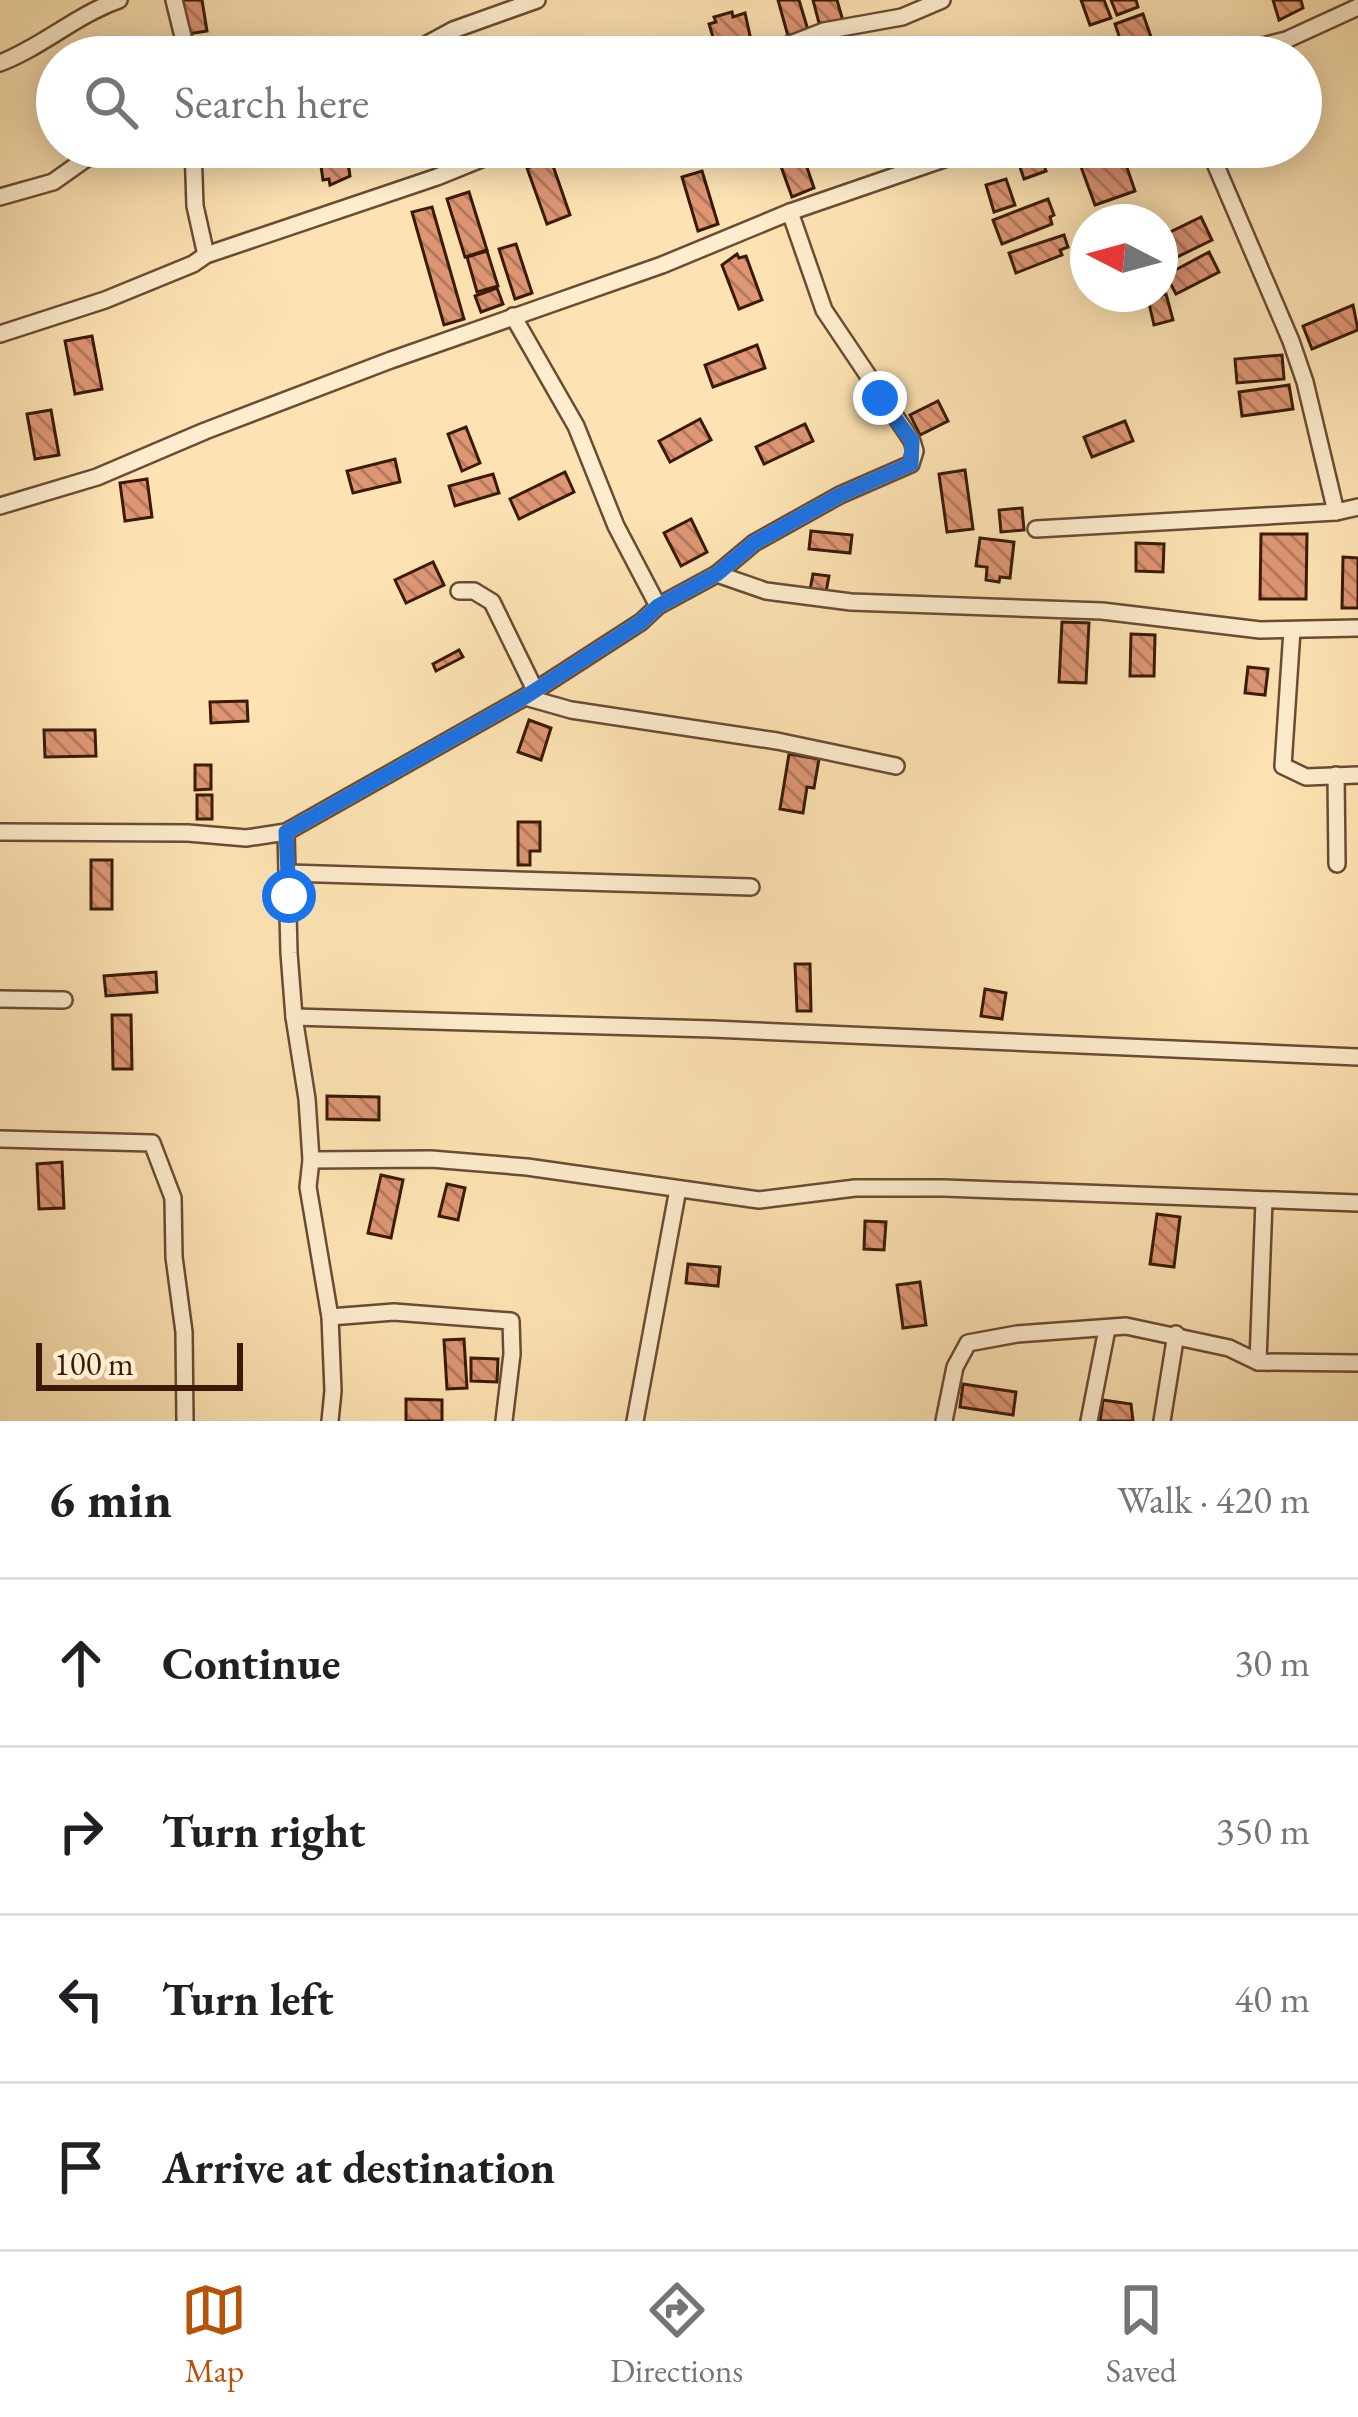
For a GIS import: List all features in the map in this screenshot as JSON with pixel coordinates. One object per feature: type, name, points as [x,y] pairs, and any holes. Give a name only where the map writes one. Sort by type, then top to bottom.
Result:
[{"type":"street","points":[[54,36],[118,0]]},
{"type":"street","points":[[174,0],[183,36]]},
{"type":"street","points":[[442,36],[537,0]]},
{"type":"street","points":[[811,36],[902,17],[942,0]]},
{"type":"street","points":[[1295,36],[1358,7]]},
{"type":"street","points":[[0,63],[36,47]]},
{"type":"street","points":[[0,196],[53,182],[73,168]]},
{"type":"street","points":[[194,168],[195,206],[206,255]]},
{"type":"street","points":[[0,334],[105,300],[193,265],[206,255],[459,168]]},
{"type":"street","points":[[0,506],[98,477],[205,431],[918,168]]},
{"type":"street","points":[[1217,168],[1278,304],[1298,362],[1336,512]]},
{"type":"street","points":[[0,832],[246,838],[286,832],[530,693],[641,622],[658,606],[717,574],[754,543],[840,495],[898,472],[914,457],[912,441],[824,310],[790,212]]},
{"type":"street","points":[[513,316],[576,426],[616,526],[658,606]]},
{"type":"street","points":[[1036,529],[1358,507]]},
{"type":"street","points":[[717,574],[766,591],[850,602],[1102,610],[1260,630],[1358,628]]},
{"type":"street","points":[[459,591],[474,591],[492,602],[530,693],[571,710],[777,740],[896,766]]},
{"type":"street","points":[[1292,630],[1283,766],[1306,778],[1358,775]]},
{"type":"street","points":[[1336,775],[1337,864]]},
{"type":"street","points":[[286,832],[294,1017],[311,1160],[308,1187],[330,1316],[330,1421]]},
{"type":"street","points":[[288,874],[751,887]]},
{"type":"street","points":[[0,999],[64,1000]]},
{"type":"street","points":[[294,1017],[1358,1057]]},
{"type":"street","points":[[0,1139],[152,1143],[173,1198],[174,1257],[184,1332],[185,1421]]},
{"type":"street","points":[[311,1160],[431,1159],[527,1167],[760,1200],[856,1188],[944,1187],[1358,1203]]},
{"type":"street","points":[[635,1421],[678,1189]]},
{"type":"street","points":[[1258,1362],[1264,1202]]},
{"type":"street","points":[[330,1316],[394,1312],[511,1321],[504,1421]]},
{"type":"street","points":[[944,1421],[955,1367],[968,1343],[1017,1334],[1126,1326],[1229,1348],[1258,1362],[1358,1363]]},
{"type":"street","points":[[1089,1421],[1107,1329]]},
{"type":"street","points":[[1162,1421],[1176,1334]]},
{"type":"building","points":[[183,0],[202,0],[207,31],[188,34]]},
{"type":"building","points":[[778,0],[799,0],[808,30],[788,36]]},
{"type":"building","points":[[813,0],[837,0],[843,21],[819,23]]},
{"type":"building","points":[[1081,0],[1104,0],[1111,18],[1090,25]]},
{"type":"building","points":[[1111,0],[1136,0],[1138,7],[1117,15]]},
{"type":"building","points":[[1273,0],[1301,0],[1303,8],[1279,20]]},
{"type":"building","points":[[745,13],[750,36],[713,36],[709,24],[716,22],[714,17]]},
{"type":"building","points":[[1143,14],[1151,36],[1119,36],[1115,24]]},
{"type":"building","points":[[321,168],[349,168],[350,176],[330,185],[329,179],[323,180]]},
{"type":"building","points":[[527,168],[554,168],[570,215],[547,224]]},
{"type":"building","points":[[782,168],[807,168],[814,188],[792,197]]},
{"type":"building","points":[[1020,168],[1045,168],[1046,171],[1024,179]]},
{"type":"building","points":[[1081,168],[1127,168],[1135,191],[1095,204]]},
{"type":"building","points":[[702,171],[718,224],[698,231],[682,177]]},
{"type":"building","points":[[1006,179],[1015,205],[994,212],[986,185]]},
{"type":"building","points":[[469,192],[487,250],[465,257],[447,199]]},
{"type":"building","points":[[1048,199],[1052,224],[1002,244],[993,220]]},
{"type":"building","points":[[432,207],[464,319],[444,325],[412,212]]},
{"type":"building","points":[[1201,217],[1212,240],[1178,257],[1178,228]]},
{"type":"building","points":[[1064,235],[1068,247],[1060,250],[1062,255],[1016,273],[1009,253]]},
{"type":"building","points":[[516,244],[532,293],[515,299],[499,249]]},
{"type":"building","points":[[487,251],[498,286],[477,292],[467,257]]},
{"type":"building","points":[[1209,252],[1219,272],[1178,293],[1178,269]]},
{"type":"building","points":[[737,254],[746,256],[762,300],[739,309],[722,265]]},
{"type":"building","points":[[497,288],[503,304],[481,312],[475,296]]},
{"type":"building","points":[[1353,305],[1358,330],[1312,349],[1303,326]]},
{"type":"building","points":[[1151,312],[1171,312],[1173,320],[1154,325]]},
{"type":"building","points":[[92,336],[102,389],[75,394],[65,341]]},
{"type":"building","points":[[757,345],[765,368],[713,387],[705,365]]},
{"type":"building","points":[[1282,355],[1284,379],[1237,383],[1235,359]]},
{"type":"building","points":[[1289,385],[1293,409],[1242,416],[1239,392]]},
{"type":"building","points":[[938,401],[948,421],[920,435],[910,415]]},
{"type":"building","points":[[51,410],[59,455],[35,459],[27,414]]},
{"type":"building","points":[[700,419],[711,440],[670,462],[659,441]]},
{"type":"building","points":[[1125,421],[1133,441],[1092,457],[1084,437]]},
{"type":"building","points":[[805,424],[813,441],[764,464],[756,447]]},
{"type":"building","points":[[466,427],[480,463],[462,471],[448,434]]},
{"type":"building","points":[[395,459],[400,482],[353,493],[347,471]]},
{"type":"building","points":[[965,470],[973,529],[947,532],[939,474]]},
{"type":"building","points":[[565,472],[574,492],[519,519],[510,499]]},
{"type":"building","points":[[493,474],[499,493],[455,506],[449,486]]},
{"type":"building","points":[[147,479],[152,517],[125,521],[120,483]]},
{"type":"building","points":[[1022,508],[1024,530],[1001,532],[999,510]]},
{"type":"building","points":[[691,519],[707,552],[681,566],[664,533]]},
{"type":"building","points":[[811,531],[852,535],[850,553],[809,549]]},
{"type":"building","points":[[1261,534],[1307,534],[1306,599],[1260,599]]},
{"type":"building","points":[[980,538],[1014,542],[1010,578],[986,580],[987,567],[976,566]]},
{"type":"building","points":[[1136,543],[1164,544],[1163,572],[1136,571]]},
{"type":"building","points":[[1343,557],[1358,558],[1358,608],[1342,608]]},
{"type":"building","points":[[433,562],[444,585],[406,603],[395,580]]},
{"type":"building","points":[[813,574],[829,576],[826,592],[810,590]]},
{"type":"building","points":[[1062,622],[1089,623],[1086,683],[1059,682]]},
{"type":"building","points":[[1131,634],[1155,635],[1154,676],[1130,676]]},
{"type":"building","points":[[459,650],[463,657],[436,671],[433,664]]},
{"type":"building","points":[[1248,667],[1268,669],[1265,695],[1245,693]]},
{"type":"building","points":[[247,701],[248,721],[211,723],[210,702]]},
{"type":"building","points":[[529,720],[551,728],[541,760],[518,752]]},
{"type":"building","points":[[44,730],[95,730],[96,756],[45,757]]},
{"type":"building","points":[[789,754],[819,759],[803,813],[780,809]]},
{"type":"building","points":[[195,765],[211,765],[211,789],[195,790]]},
{"type":"building","points":[[197,795],[212,795],[212,819],[197,819]]},
{"type":"building","points":[[518,822],[540,822],[540,851],[530,851],[530,865],[518,865]]},
{"type":"building","points":[[91,860],[112,860],[112,909],[91,909]]},
{"type":"building","points":[[795,964],[810,964],[811,1011],[797,1011]]},
{"type":"building","points":[[156,972],[157,992],[106,996],[104,976]]},
{"type":"building","points":[[985,989],[1006,993],[1002,1019],[981,1016]]},
{"type":"building","points":[[112,1015],[131,1015],[132,1069],[113,1069]]},
{"type":"building","points":[[327,1096],[379,1097],[379,1120],[327,1119]]},
{"type":"building","points":[[62,1162],[64,1208],[39,1209],[37,1164]]},
{"type":"building","points":[[381,1175],[403,1180],[391,1238],[368,1233]]},
{"type":"building","points":[[447,1184],[465,1188],[458,1220],[439,1216]]},
{"type":"building","points":[[1157,1214],[1180,1217],[1174,1267],[1150,1264]]},
{"type":"building","points":[[865,1221],[886,1222],[884,1250],[864,1249]]},
{"type":"building","points":[[688,1264],[720,1267],[718,1286],[686,1283]]},
{"type":"building","points":[[920,1282],[926,1325],[903,1328],[897,1285]]},
{"type":"building","points":[[464,1339],[467,1388],[447,1389],[444,1340]]},
{"type":"building","points":[[471,1358],[498,1359],[497,1382],[471,1381]]},
{"type":"building","points":[[963,1384],[1016,1392],[1013,1415],[960,1407]]},
{"type":"building","points":[[406,1399],[442,1400],[442,1421],[406,1421]]},
{"type":"building","points":[[1103,1400],[1131,1404],[1133,1421],[1100,1421]]},
{"type":"route","points":[[289,896],[286,832],[525,697],[641,622],[658,606],[717,574],[754,543],[840,495],[911,464],[912,441],[880,398]]}]
